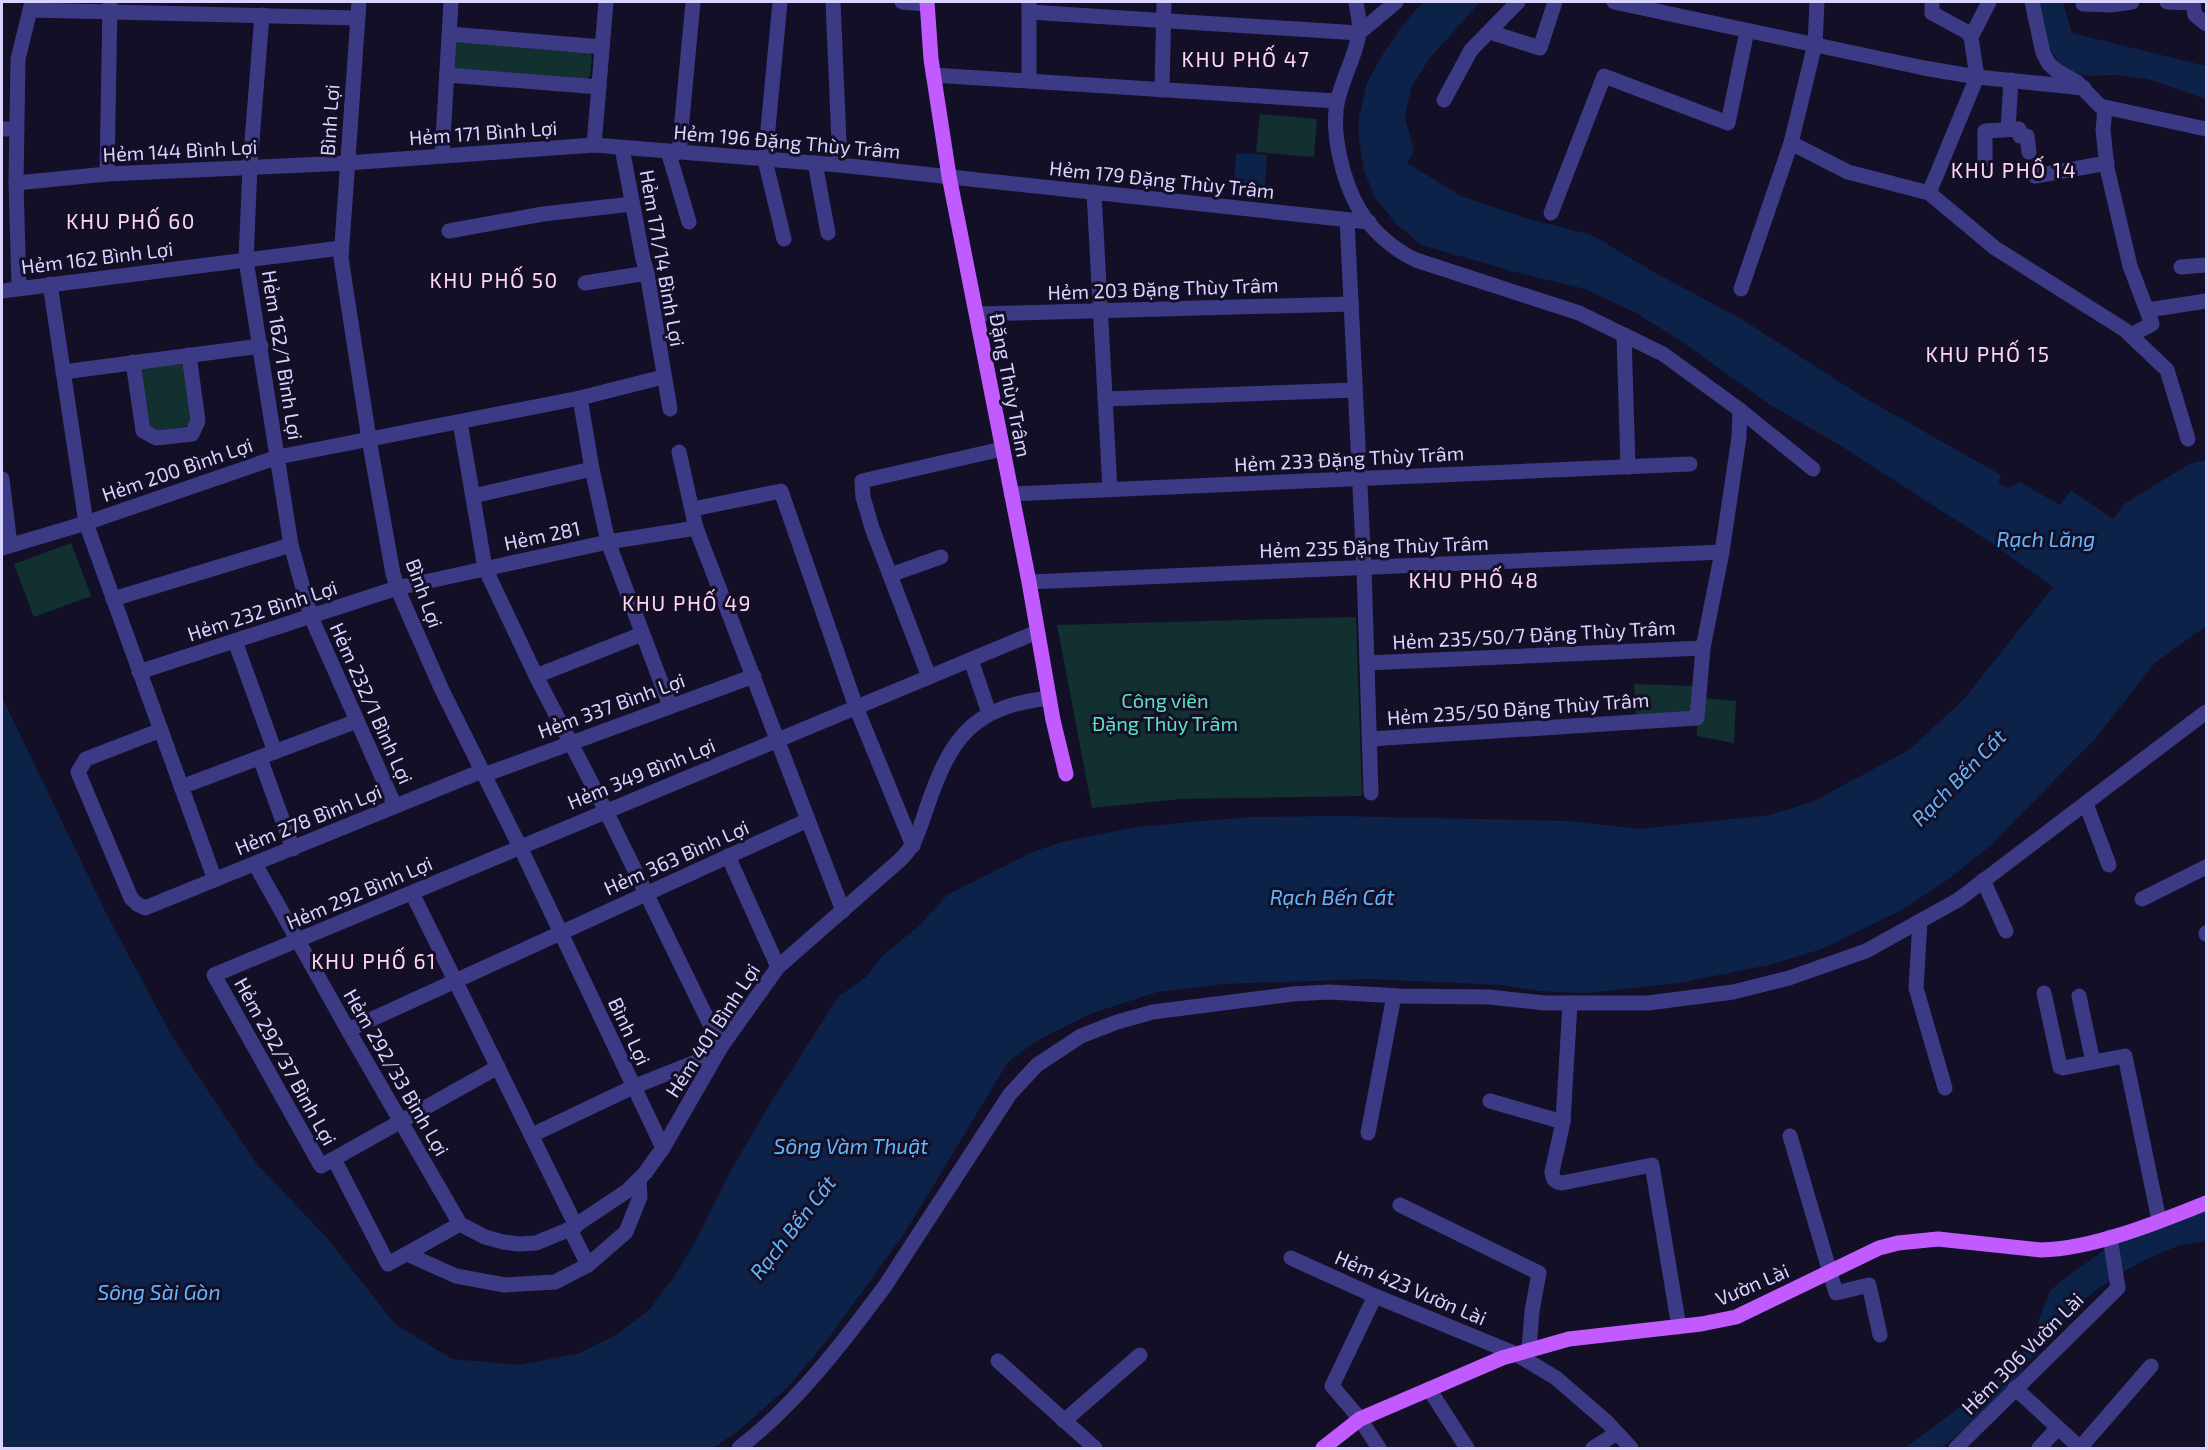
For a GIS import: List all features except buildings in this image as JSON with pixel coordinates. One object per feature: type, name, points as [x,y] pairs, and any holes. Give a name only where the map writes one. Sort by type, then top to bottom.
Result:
[{"type":"main road","name":"Đặng Thùy Trâm","points":[[927,3],[933,75],[949,176],[1029,582],[1049,698],[1066,774]]},
{"type":"main road","name":"Vườn Lài","points":[[1323,1449],[1360,1419],[1502,1358],[1569,1340],[1679,1327],[1736,1317],[1879,1248],[1921,1239],[2041,1250],[2078,1246],[2206,1203]]},
{"type":"street","name":"Bình Lợi","points":[[359,2],[341,248],[369,439],[397,588],[663,1148]]},
{"type":"street","points":[[442,156],[452,2]]},
{"type":"street","points":[[594,145],[606,2]]},
{"type":"street","points":[[689,222],[674,152],[693,2]]},
{"type":"street","points":[[780,2],[765,160],[784,239]]},
{"type":"street","points":[[832,2],[840,165]]},
{"type":"street","points":[[902,2],[927,3]]},
{"type":"street","points":[[1162,90],[1164,2]]},
{"type":"street","points":[[1356,2],[1359,33],[1337,101],[1337,135],[1348,182],[1359,210],[1369,222],[1400,253],[1416,261],[1579,313],[1664,354],[1740,410],[1813,469]]},
{"type":"street","points":[[1029,81],[1029,7],[1162,20],[1359,33],[1396,2]]},
{"type":"street","points":[[1444,99],[1471,50],[1518,2]]},
{"type":"street","points":[[1496,34],[1539,48],[1554,2]]},
{"type":"street","points":[[1614,2],[1924,68],[2084,88]]},
{"type":"street","points":[[1741,289],[1791,143],[1815,44],[1817,2]]},
{"type":"street","points":[[1929,193],[1977,76],[1971,37],[1967,32],[1932,14],[1932,2]]},
{"type":"street","points":[[1971,37],[1989,2]]},
{"type":"street","points":[[2032,2],[2043,53],[2049,64],[2056,71],[2077,82],[2092,99],[2105,109],[2206,129]]},
{"type":"street","points":[[2083,4],[2110,5],[2132,2]]},
{"type":"street","points":[[2166,2],[2193,2],[2195,15],[2206,24]]},
{"type":"street","points":[[19,288],[16,183],[18,58],[31,6],[110,7],[357,18]]},
{"type":"street","points":[[107,174],[110,7]]},
{"type":"street","name":"Hẻm 162/1 Bình Lợi","points":[[262,15],[250,166],[246,260],[291,545]]},
{"type":"street","points":[[1551,213],[1604,76],[1728,123],[1746,31]]},
{"type":"street","points":[[450,34],[602,47]]},
{"type":"street","points":[[447,75],[599,87]]},
{"type":"street","points":[[933,75],[1337,101]]},
{"type":"street","points":[[2008,129],[2011,80]]},
{"type":"street","points":[[2105,109],[2103,130],[2107,163],[2130,266],[2152,324],[2131,335]]},
{"type":"street","points":[[2,129],[17,129]]},
{"type":"street","points":[[1985,159],[1985,131],[2019,129],[2020,136],[2027,136],[2029,152]]},
{"type":"street","points":[[1791,143],[1848,172],[1929,193],[1995,248],[2131,335],[2167,370],[2188,439]]},
{"type":"street","name":"Hẻm 171 Bình Lợi","points":[[346,163],[594,145],[622,148]]},
{"type":"street","name":"Hẻm 196 Đặng Thùy Trâm","points":[[622,148],[949,176]]},
{"type":"street","name":"Hẻm 171/14 Bình Lợi","points":[[622,148],[647,273],[670,409]]},
{"type":"street","name":"Hẻm 144 Bình Lợi","points":[[16,183],[107,174],[346,163]]},
{"type":"street","points":[[815,163],[828,233]]},
{"type":"street","points":[[2035,176],[2107,163]]},
{"type":"street","name":"Hẻm 179 Đặng Thùy Trâm","points":[[949,176],[1369,222]]},
{"type":"street","points":[[1094,192],[1110,490]]},
{"type":"street","points":[[449,231],[543,214],[632,204]]},
{"type":"street","name":"Hẻm 235/50 Đặng Thùy Trâm","points":[[1347,220],[1370,739],[1697,717],[1702,648]]},
{"type":"street","name":"Hẻm 162 Bình Lợi","points":[[2,291],[341,248]]},
{"type":"street","points":[[2181,267],[2206,265]]},
{"type":"street","points":[[585,283],[647,273]]},
{"type":"street","points":[[50,284],[86,523],[215,880]]},
{"type":"street","points":[[2148,310],[2206,301]]},
{"type":"street","name":"Hẻm 203 Đặng Thùy Trâm","points":[[977,314],[1351,304]]},
{"type":"street","points":[[1624,335],[1628,467]]},
{"type":"street","points":[[63,372],[261,346]]},
{"type":"street","points":[[134,362],[143,431],[156,438],[192,434],[198,421],[189,355]]},
{"type":"street","name":"Hẻm 200 Bình Lợi","points":[[6,547],[86,523],[278,457],[580,398],[663,377]]},
{"type":"street","points":[[1105,399],[1355,390]]},
{"type":"street","points":[[580,398],[608,542],[670,706]]},
{"type":"street","points":[[1702,648],[1722,552],[1739,437],[1740,410]]},
{"type":"street","points":[[460,422],[485,567],[536,676],[647,893],[718,1051],[633,1087],[532,1135]]},
{"type":"street","points":[[929,677],[863,497],[862,481],[1002,449]]},
{"type":"street","points":[[679,452],[696,528],[779,739],[843,911]]},
{"type":"street","name":"Hẻm 233 Đặng Thùy Trâm","points":[[1011,494],[1690,464]]},
{"type":"street","points":[[473,496],[592,469]]},
{"type":"street","points":[[2,479],[6,547]]},
{"type":"street","points":[[693,509],[781,490],[856,707],[913,846]]},
{"type":"street","name":"Hẻm 281","points":[[397,588],[608,542],[696,528]]},
{"type":"street","points":[[113,599],[291,545]]},
{"type":"street","name":"Hẻm 232/1 Bình Lợi","points":[[291,545],[311,617],[395,806]]},
{"type":"street","name":"Hẻm 235 Đặng Thùy Trâm","points":[[1029,582],[1722,552]]},
{"type":"street","points":[[890,575],[941,557]]},
{"type":"street","name":"Hẻm 232 Bình Lợi","points":[[139,672],[397,588]]},
{"type":"street","name":"Hẻm 349 Bình Lợi","points":[[520,846],[1037,632]]},
{"type":"street","points":[[536,676],[642,634]]},
{"type":"street","points":[[235,641],[275,752]]},
{"type":"street","name":"Hẻm 235/50/7 Đặng Thùy Trâm","points":[[1367,663],[1702,648]]},
{"type":"street","points":[[970,660],[989,713]]},
{"type":"street","name":"Hẻm 337 Bình Lợi","points":[[483,773],[754,676]]},
{"type":"street","points":[[913,846],[937,778],[960,739],[989,713],[1022,701],[1049,698]]},
{"type":"street","points":[[739,1449],[766,1428],[847,1336],[885,1286],[1010,1094],[1050,1054],[1081,1036],[1117,1022],[1153,1012],[1293,994],[1329,992],[1394,996],[1489,997],[1545,1003],[1648,1003],[1733,993],[1789,978],[1866,951],[1958,900],[2206,712]]},
{"type":"street","points":[[181,787],[357,721]]},
{"type":"street","name":"Hẻm 278 Bình Lợi","points":[[161,730],[86,759],[78,772],[131,898],[142,907],[150,907],[395,806],[483,773]]},
{"type":"street","points":[[1370,739],[1371,793]]},
{"type":"street","points":[[260,758],[292,849]]},
{"type":"street","points":[[2086,804],[2109,865]]},
{"type":"street","name":"Hẻm 363 Bình Lợi","points":[[348,1030],[560,931],[808,820]]},
{"type":"street","name":"Hẻm 292 Bình Lợi","points":[[214,975],[520,846]]},
{"type":"street","name":"Hẻm 401 Bình Lợi","points":[[460,1224],[485,1237],[518,1244],[536,1243],[573,1228],[627,1191],[639,1180],[663,1148],[718,1051],[778,967],[907,854],[913,846]]},
{"type":"street","points":[[728,856],[778,967]]},
{"type":"street","name":"Hẻm 292/33 Bình Lợi","points":[[255,864],[460,1224]]},
{"type":"street","points":[[2142,899],[2206,869]]},
{"type":"street","points":[[1983,880],[2006,931]]},
{"type":"street","points":[[412,893],[532,1135],[588,1265]]},
{"type":"street","points":[[1920,921],[1916,988],[1945,1088]]},
{"type":"street","name":"Hẻm 292/37 Bình Lợi","points":[[214,975],[388,1264],[407,1254]]},
{"type":"street","points":[[2044,993],[2060,1067],[2125,1056],[2159,1220]]},
{"type":"street","points":[[1368,1134],[1394,996]]},
{"type":"street","points":[[2079,996],[2093,1062]]},
{"type":"street","points":[[1570,1003],[1563,1122],[1552,1177],[1562,1183],[1652,1165],[1679,1327]]},
{"type":"street","points":[[327,1163],[498,1067]]},
{"type":"street","points":[[1490,1101],[1563,1122]]},
{"type":"street","points":[[1790,1136],[1836,1293],[1869,1286],[1880,1335]]},
{"type":"street","points":[[407,1254],[456,1276],[505,1285],[555,1282],[588,1265],[626,1232],[640,1197],[639,1180]]},
{"type":"street","points":[[1400,1205],[1539,1273],[1523,1352]]},
{"type":"street","points":[[407,1254],[460,1224]]},
{"type":"street","name":"Hẻm 306 Vườn Lài","points":[[1956,1449],[2118,1288],[2110,1237]]},
{"type":"street","name":"Hẻm 423 Vườn Lài","points":[[1291,1258],[1374,1296],[1523,1352],[1556,1378],[1617,1433],[1631,1449]]},
{"type":"street","points":[[1374,1296],[1332,1386],[1360,1419],[1379,1449]]},
{"type":"street","points":[[1067,1419],[1140,1355]]},
{"type":"street","points":[[998,1361],[1067,1419],[1095,1449]]},
{"type":"street","points":[[2015,1388],[2080,1449],[2151,1366]]},
{"type":"street","points":[[1429,1389],[1467,1449]]},
{"type":"street","points":[[2039,1449],[2058,1428]]},
{"type":"street","points":[[1593,1449],[1617,1433]]},
{"type":"green space","points":[[458,41],[588,52],[592,56],[590,76],[586,81],[456,69],[453,64],[454,44]]},
{"type":"green space","points":[[1260,114],[1317,119],[1314,157],[1256,152]]},
{"type":"green space","points":[[182,364],[186,368],[192,419],[188,426],[154,431],[147,424],[139,371],[143,368]]},
{"type":"green space","points":[[71,543],[91,596],[34,617],[14,564]]},
{"type":"green space","name":"Công viên Đặng Thùy Trâm","points":[[1356,617],[1362,796],[1180,799],[1092,808],[1057,625]]},
{"type":"green space","points":[[1634,684],[1695,686],[1693,697],[1736,701],[1734,743],[1697,736],[1697,718],[1636,718]]},
{"type":"water","points":[[1423,2],[1480,2],[1429,59],[1411,88],[1405,117],[1414,151],[1407,163],[1461,196],[1529,219],[1592,235],[1652,271],[1743,320],[1863,397],[2001,475],[1998,484],[2008,488],[2020,482],[2060,505],[2071,490],[2113,519],[2124,504],[2189,464],[2206,460],[2206,626],[2155,663],[2094,740],[1991,845],[1950,878],[1900,911],[1822,949],[1769,965],[1679,983],[1586,993],[1539,991],[1502,985],[1368,979],[1224,984],[1157,992],[1090,1014],[1035,1042],[1008,1062],[906,1231],[828,1339],[787,1388],[738,1431],[713,1448],[2,1448],[2,697],[106,913],[173,1038],[256,1163],[328,1239],[395,1324],[452,1359],[520,1365],[580,1353],[616,1335],[649,1310],[674,1277],[768,1107],[838,997],[866,977],[883,955],[919,926],[947,895],[1033,852],[1061,842],[1136,827],[1249,817],[1340,816],[1568,821],[1640,829],[1769,815],[1812,802],[1909,750],[1964,699],[2053,587],[1990,542],[1841,446],[1769,404],[1681,341],[1636,313],[1585,289],[1421,245],[1396,224],[1374,196],[1364,170],[1359,141],[1359,117],[1367,83],[1402,26]]},
{"type":"water","points":[[2035,2],[2063,2],[2072,33],[2206,66],[2206,99],[2148,79],[2115,75],[2089,76],[2069,71],[2059,63],[2046,43]]},
{"type":"water","points":[[1236,153],[1267,155],[1265,186],[1234,184]]},
{"type":"water","points":[[2206,1208],[2206,1240],[2160,1253],[2102,1286],[2065,1317],[1991,1409],[1941,1448],[1905,1448],[1994,1382],[2017,1360],[2032,1337],[2050,1291],[2060,1282],[2115,1242]]},
{"type":"district","name":"KHU PHỐ 47","points":[[1246,58]]},
{"type":"district","name":"KHU PHỐ 14","points":[[2014,169]]},
{"type":"district","name":"KHU PHỐ 60","points":[[131,220]]},
{"type":"district","name":"KHU PHỐ 50","points":[[494,279]]},
{"type":"district","name":"KHU PHỐ 15","points":[[1988,353]]},
{"type":"district","name":"KHU PHỐ 48","points":[[1474,579]]},
{"type":"district","name":"KHU PHỐ 49","points":[[687,602]]},
{"type":"district","name":"KHU PHỐ 61","points":[[374,960]]},
{"type":"water label","name":"Rạch Lăng","points":[[2046,538]]},
{"type":"water label","name":"Rạch Bến Cát","points":[[1958,777]]},
{"type":"water label","name":"Rạch Bến Cát","points":[[1332,896]]},
{"type":"water label","name":"Sông Vàm Thuật","points":[[851,1145]]},
{"type":"water label","name":"Rạch Bến Cát","points":[[792,1227]]},
{"type":"water label","name":"Sông Sài Gòn","points":[[159,1291]]}]
